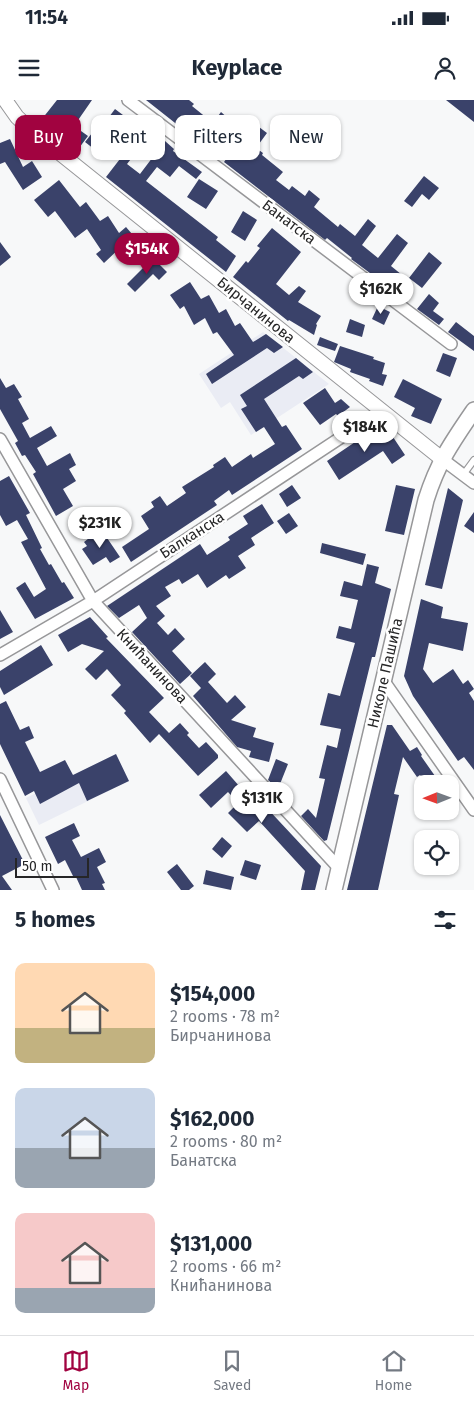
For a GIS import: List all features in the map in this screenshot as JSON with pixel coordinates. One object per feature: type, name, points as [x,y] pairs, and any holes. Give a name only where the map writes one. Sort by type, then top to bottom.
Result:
[{"type":"main road","name":"Николе Пашића","points":[[334,890],[426,500],[434,474],[442,458],[474,410]]},
{"type":"street","name":"Бирчанинова","points":[[5,100],[17,117],[31,130],[442,458]]},
{"type":"street","name":"Банатска","points":[[128,100],[451,344]]},
{"type":"street","name":"Балканска","points":[[0,654],[92,601],[381,411]]},
{"type":"street","name":"Книћанинова","points":[[0,439],[92,601],[339,868]]},
{"type":"street","points":[[442,458],[474,483]]},
{"type":"street","points":[[383,680],[474,810]]},
{"type":"street","points":[[0,779],[54,890]]},
{"type":"lane","points":[[463,475],[474,460]]},
{"type":"shaded area","points":[[263,332],[329,384],[251,435],[230,402],[221,408],[199,374]]},
{"type":"shaded area","points":[[116,754],[129,781],[39,825],[26,798]]},
{"type":"building","points":[[57,100],[92,100],[81,116],[45,115]]},
{"type":"building","points":[[146,100],[189,100],[194,104],[192,106],[203,115],[175,115],[175,123]]},
{"type":"building","points":[[446,100],[474,100],[474,122]]},
{"type":"building","points":[[115,109],[123,115],[110,115]]},
{"type":"building","points":[[260,128],[267,133],[260,143]]},
{"type":"building","points":[[81,131],[88,136],[81,145]]},
{"type":"building","points":[[91,134],[91,147],[85,142]]},
{"type":"building","points":[[10,139],[15,150],[15,160],[20,160],[23,167],[32,161],[42,177],[23,190],[5,162],[0,164],[0,143]]},
{"type":"building","points":[[165,141],[174,149],[175,160],[185,160],[202,172],[196,179],[179,166],[170,177],[157,167],[146,181],[218,237],[216,240],[236,256],[226,272],[106,177],[119,160],[130,160],[127,164],[140,174],[151,160],[165,160]]},
{"type":"building","points":[[260,151],[263,153],[262,155],[283,172],[276,180],[289,190],[292,186],[305,196],[309,190],[320,199],[314,207],[338,227],[340,224],[355,236],[368,219],[376,226],[362,245],[378,258],[397,234],[408,243],[391,266],[407,279],[397,293],[351,259],[327,238],[325,240],[224,162],[225,160],[260,160]]},
{"type":"building","points":[[424,176],[439,188],[429,200],[422,194],[412,207],[404,201]]},
{"type":"building","points":[[199,179],[218,191],[206,209],[187,197]]},
{"type":"building","points":[[59,180],[80,207],[86,202],[100,221],[108,216],[119,233],[126,227],[138,241],[126,252],[122,246],[104,263],[96,254],[101,250],[87,229],[75,238],[55,211],[48,217],[34,200]]},
{"type":"building","points":[[243,211],[257,220],[245,241],[231,232]]},
{"type":"building","points":[[272,228],[301,252],[276,284],[289,295],[299,286],[306,291],[298,302],[321,316],[316,324],[314,335],[288,321],[233,277],[260,248],[257,246]]},
{"type":"building","points":[[0,242],[11,257],[0,266]]},
{"type":"building","points":[[429,252],[442,263],[422,288],[409,278]]},
{"type":"building","points":[[153,258],[167,272],[159,280],[153,274],[135,292],[127,284]]},
{"type":"building","points":[[190,282],[201,299],[209,295],[219,313],[226,309],[235,326],[240,323],[253,342],[266,334],[283,347],[274,353],[267,348],[212,384],[206,374],[234,355],[217,332],[213,334],[205,318],[194,325],[184,306],[180,309],[170,295]]},
{"type":"building","points":[[429,294],[439,303],[433,311],[444,319],[439,325],[417,309]]},
{"type":"building","points":[[378,306],[390,312],[384,325],[372,319]]},
{"type":"building","points":[[350,319],[365,325],[362,337],[346,332]]},
{"type":"building","points":[[456,322],[474,336],[474,351],[448,332]]},
{"type":"building","points":[[320,337],[338,344],[335,351],[317,345]]},
{"type":"building","points":[[340,346],[374,357],[373,359],[385,363],[382,374],[387,375],[383,386],[350,372],[351,369],[334,362]]},
{"type":"building","points":[[443,353],[457,358],[450,377],[436,371]]},
{"type":"building","points":[[296,358],[313,372],[303,379],[299,376],[264,399],[282,427],[286,425],[302,449],[232,495],[229,490],[214,501],[217,505],[131,562],[122,547],[149,529],[141,516],[154,507],[151,502],[160,496],[167,506],[186,493],[182,487],[214,467],[213,465],[225,457],[232,467],[251,454],[253,458],[275,444],[264,427],[256,432],[241,409],[247,406],[240,395]]},
{"type":"building","points":[[0,378],[6,388],[14,384],[22,397],[18,399],[29,419],[22,423],[30,438],[51,426],[57,436],[37,448],[47,466],[70,453],[76,465],[69,469],[76,481],[63,489],[73,506],[56,516],[33,474],[36,472],[25,455],[22,456],[15,443],[18,441],[0,409]]},
{"type":"building","points":[[403,379],[442,399],[431,424],[411,416],[415,408],[394,397]]},
{"type":"building","points":[[325,388],[335,403],[341,399],[350,407],[338,416],[336,414],[320,425],[303,403]]},
{"type":"building","points":[[381,430],[386,437],[391,434],[405,455],[392,464],[383,451],[339,480],[327,461],[367,434],[373,437]]},
{"type":"building","points":[[9,476],[30,513],[26,515],[42,548],[40,549],[49,565],[51,564],[62,583],[64,582],[74,598],[35,619],[16,588],[25,582],[34,597],[46,589],[21,542],[28,539],[17,520],[6,526],[0,515],[0,481]]},
{"type":"building","points":[[292,485],[301,498],[287,507],[279,494]]},
{"type":"building","points":[[396,485],[415,489],[404,535],[385,531]]},
{"type":"building","points":[[448,488],[463,500],[442,589],[425,585]]},
{"type":"building","points":[[262,504],[274,523],[251,538],[255,545],[238,556],[246,568],[229,579],[226,575],[207,588],[198,574],[182,584],[179,579],[165,587],[171,596],[156,606],[165,616],[157,623],[168,635],[175,628],[185,639],[172,651],[192,673],[180,684],[132,632],[147,618],[139,605],[119,618],[107,606],[200,544],[207,555],[230,540],[228,537],[248,524],[243,516]]},
{"type":"building","points":[[474,512],[474,533],[464,526]]},
{"type":"building","points":[[289,513],[298,526],[286,534],[277,521]]},
{"type":"building","points":[[97,532],[99,535],[103,532],[120,557],[110,563],[106,557],[93,565],[82,549],[87,546],[84,542]]},
{"type":"building","points":[[322,543],[366,554],[363,565],[320,553]]},
{"type":"building","points":[[367,564],[379,567],[375,583],[391,589],[375,657],[372,657],[327,840],[324,841],[301,816],[308,809],[316,818],[325,779],[319,778],[327,745],[337,748],[341,729],[320,725],[328,693],[340,696],[355,643],[336,638],[339,626],[351,629],[358,600],[340,596],[344,581],[362,586]]},
{"type":"building","points":[[421,599],[443,607],[441,618],[468,623],[463,651],[429,643],[423,669],[433,683],[453,669],[463,684],[468,680],[474,689],[469,693],[474,701],[474,770],[464,757],[458,761],[413,696],[404,676]]},
{"type":"building","points":[[0,610],[13,632],[0,639]]},
{"type":"building","points":[[90,617],[108,637],[106,638],[164,698],[149,712],[169,733],[180,723],[189,733],[187,735],[199,748],[206,742],[218,755],[218,758],[198,776],[159,734],[150,743],[124,713],[126,711],[111,695],[121,685],[107,669],[96,680],[85,669],[104,651],[82,644],[68,652],[58,635]]},
{"type":"building","points":[[41,645],[53,665],[4,695],[0,687],[0,671]]},
{"type":"building","points":[[205,662],[216,674],[208,682],[227,703],[235,695],[246,707],[231,720],[256,728],[253,737],[274,743],[269,762],[249,757],[251,751],[237,747],[193,696],[201,688],[190,676]]},
{"type":"building","points":[[6,701],[20,730],[29,726],[34,738],[25,742],[40,772],[65,760],[73,775],[116,754],[129,781],[87,801],[79,783],[40,804],[34,791],[25,796],[0,744],[0,704]]},
{"type":"building","points":[[387,725],[392,725],[410,751],[417,747],[434,775],[416,775],[403,757],[394,794],[399,795],[378,890],[347,890]]},
{"type":"building","points":[[276,759],[288,764],[278,789],[268,780]]},
{"type":"building","points":[[226,771],[247,795],[251,791],[321,866],[315,890],[301,890],[305,871],[259,821],[247,832],[228,813],[238,803],[228,792],[211,808],[199,795]]},
{"type":"building","points":[[0,815],[25,864],[2,876],[12,890],[0,890]]},
{"type":"building","points":[[74,823],[80,836],[72,840],[81,857],[99,848],[106,862],[97,867],[105,883],[102,884],[105,890],[82,890],[65,860],[58,864],[45,837]]},
{"type":"building","points":[[222,837],[232,846],[222,858],[212,849]]},
{"type":"building","points":[[245,860],[261,865],[256,880],[240,875]]},
{"type":"building","points":[[177,864],[194,886],[189,890],[181,890],[167,872]]},
{"type":"building","points":[[206,870],[234,877],[231,890],[203,884]]}]
